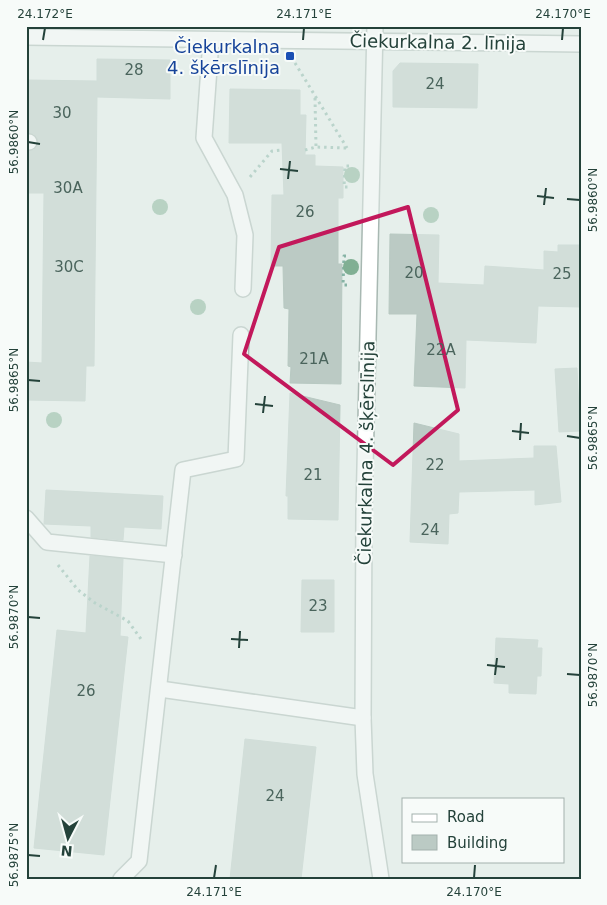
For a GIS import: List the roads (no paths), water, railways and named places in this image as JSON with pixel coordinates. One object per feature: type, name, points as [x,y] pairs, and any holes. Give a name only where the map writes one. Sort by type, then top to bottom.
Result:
[{"type":"street","name":"Čiekurkalna 4. šķērslīnija","points":[[375,26],[364,512],[364,718],[365,774],[381,879]]},
{"type":"street","name":"Čiekurkalna 2. līnija","points":[[26,37],[132,32],[210,40],[581,44]]},
{"type":"street","points":[[210,40],[204,138],[235,195],[245,235],[243,289]]},
{"type":"street","points":[[121,879],[139,860],[160,689],[183,470],[236,459],[241,335]]},
{"type":"street","points":[[26,518],[47,542],[174,555]]},
{"type":"street","points":[[160,689],[364,718]]},
{"type":"place","name":"Čiekurkalna 4. šķērslīnija","points":[[290,56]]}]
